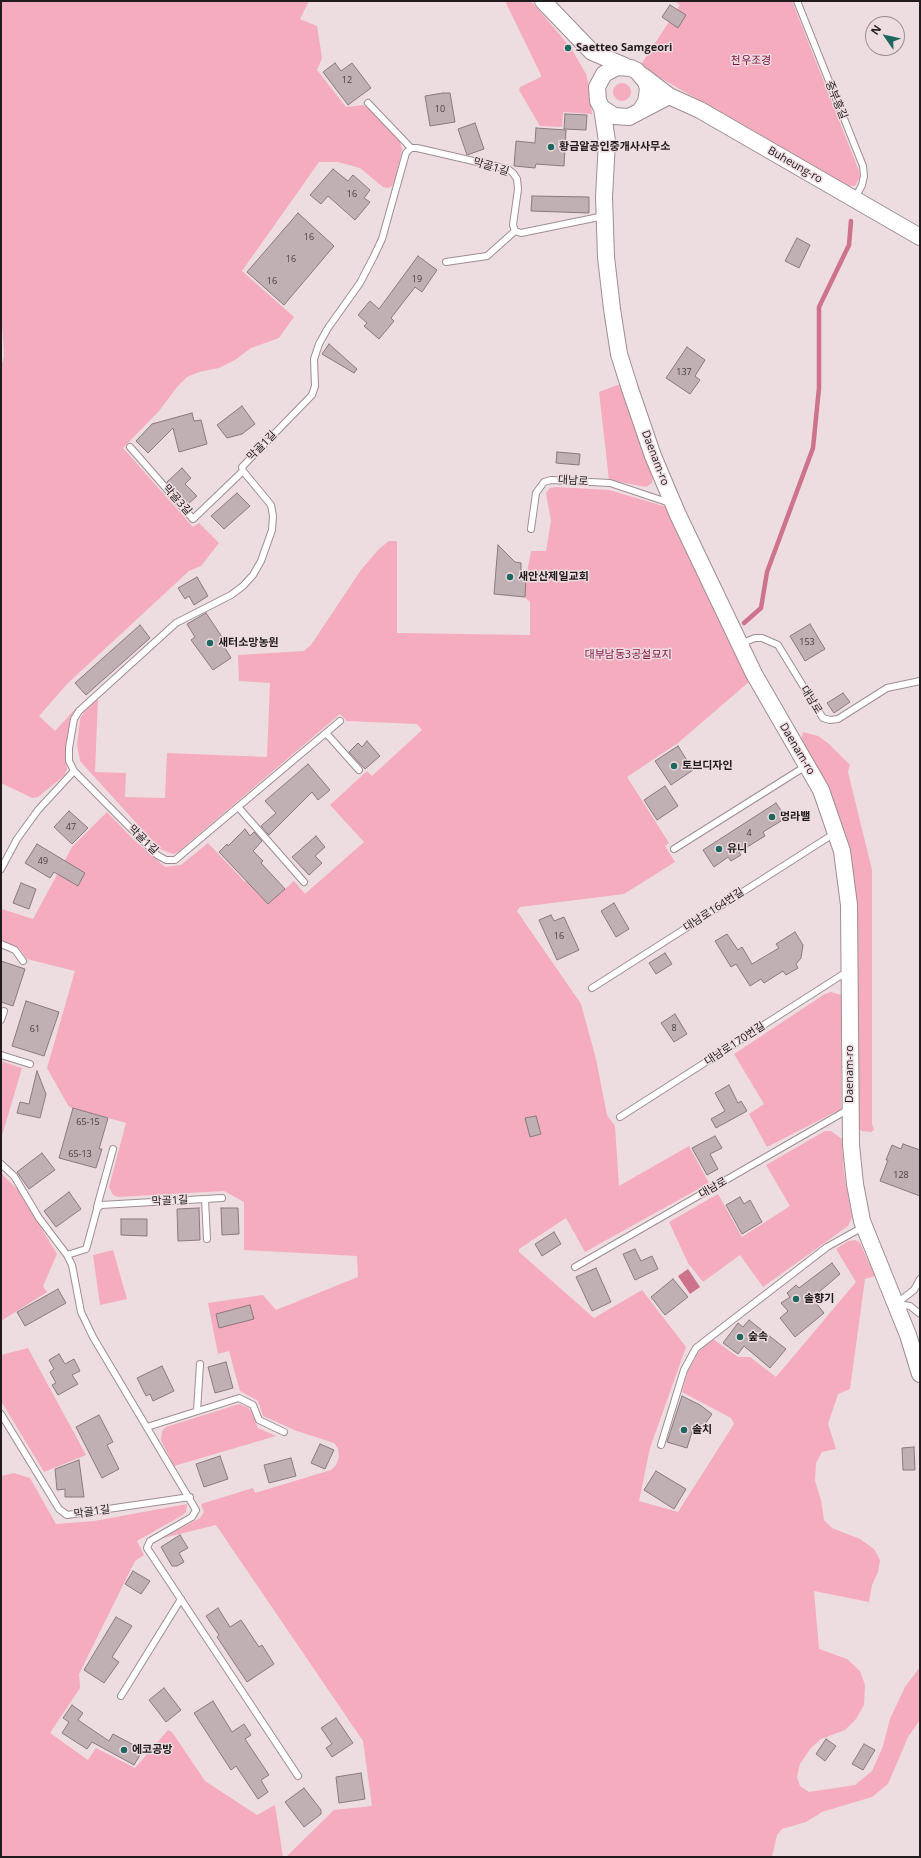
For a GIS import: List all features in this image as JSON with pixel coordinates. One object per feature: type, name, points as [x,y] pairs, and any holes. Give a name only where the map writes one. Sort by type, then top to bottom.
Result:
[{"type":"street","points":[[543,1],[592,52],[631,68],[642,76],[648,89],[648,96],[636,112],[607,142]]},
{"type":"street","points":[[592,52],[597,94],[602,108],[614,116],[636,112],[669,96]]},
{"type":"street","points":[[597,87],[600,80],[610,69],[624,66]]},
{"type":"street","name":"Buheung-ro","points":[[642,76],[669,96],[700,110],[920,237]]},
{"type":"street","name":"Daenam-ro","points":[[602,108],[607,142],[604,216],[611,302],[619,354],[653,456],[673,505],[767,700],[808,766],[821,790],[842,852],[849,905],[850,1109],[852,1164],[858,1203],[864,1226],[908,1335],[920,1374]]},
{"type":"lane","name":"중부흥길","points":[[797,1],[863,166],[864,176],[862,185],[854,199]]},
{"type":"lane","points":[[368,103],[411,148]]},
{"type":"lane","name":"막골1길","points":[[340,721],[239,808],[175,860],[166,860],[157,855],[74,771],[69,761],[69,748],[74,719],[79,711],[176,623],[232,596],[253,575],[261,561],[272,530],[271,505],[243,471],[242,467],[244,463],[312,395],[315,386],[314,359],[319,344],[328,328],[360,282],[374,256],[388,217],[403,160],[411,148],[508,170],[513,173],[517,179],[518,190],[513,225],[514,231]]},
{"type":"lane","points":[[446,262],[487,256],[514,231],[521,233],[604,216]]},
{"type":"lane","name":"막골3길","points":[[130,447],[193,519],[243,471]]},
{"type":"lane","name":"대남로","points":[[531,529],[536,493],[544,482],[551,480],[610,483],[673,505]]},
{"type":"lane","name":"대남로","points":[[740,644],[755,638],[762,638],[778,645],[823,718],[830,720],[838,719],[888,688],[895,685],[920,681]]},
{"type":"lane","points":[[326,733],[359,770]]},
{"type":"lane","points":[[674,849],[808,766]]},
{"type":"lane","points":[[1,868],[17,838],[29,822],[74,771]]},
{"type":"lane","points":[[239,808],[304,882]]},
{"type":"lane","name":"대남로164번길","points":[[592,988],[836,832]]},
{"type":"lane","points":[[1,944],[15,950],[23,961]]},
{"type":"lane","name":"대남로170번길","points":[[620,1117],[850,970]]},
{"type":"lane","points":[[1,1020],[4,1011]]},
{"type":"lane","points":[[1,1055],[30,1064]]},
{"type":"lane","name":"대남로","points":[[575,1266],[850,1109]]},
{"type":"lane","points":[[67,1255],[86,1249],[113,1149]]},
{"type":"lane","points":[[1,1164],[14,1176],[39,1218],[67,1255],[72,1265],[81,1312],[93,1337],[196,1510],[195,1515],[150,1541],[147,1548],[298,1776]]},
{"type":"lane","name":"막골1길","points":[[97,1209],[101,1205],[222,1198]]},
{"type":"lane","points":[[206,1199],[207,1239]]},
{"type":"lane","points":[[661,1445],[684,1370],[690,1356],[696,1348],[827,1247],[864,1226]]},
{"type":"lane","points":[[896,1304],[914,1290],[920,1279]]},
{"type":"lane","points":[[896,1304],[910,1306],[920,1314]]},
{"type":"lane","points":[[197,1411],[200,1364]]},
{"type":"lane","points":[[147,1427],[239,1398],[253,1405],[259,1420],[284,1432]]},
{"type":"lane","name":"막골1길","points":[[1,1414],[59,1509],[67,1515],[190,1498]]},
{"type":"lane","points":[[120,1696],[181,1599]]},
{"type":"green space","points":[[1,1],[309,1],[300,19],[317,26],[322,58],[317,70],[346,107],[363,105],[370,109],[400,141],[402,150],[395,180],[392,186],[388,188],[383,187],[360,168],[338,162],[319,162],[242,271],[294,317],[279,338],[251,348],[235,360],[219,368],[199,372],[187,377],[177,387],[159,411],[123,448],[193,527],[199,523],[219,543],[201,566],[189,571],[68,683],[39,716],[55,731],[77,707],[72,719],[66,763],[67,769],[65,775],[38,797],[32,798],[1,783],[1,367],[4,356],[1,308]]},
{"type":"green space","points":[[505,1],[531,1],[571,48],[586,74],[590,91],[592,114],[563,112],[562,127],[540,126],[519,90],[520,87],[541,77],[541,75]]},
{"type":"green space","name":"천우조경","points":[[674,1],[792,1],[859,171],[860,177],[855,186],[847,186],[640,66],[680,5]]},
{"type":"green space","points":[[622,83],[626,84],[630,88],[630,96],[626,100],[622,101],[618,100],[614,96],[613,92],[614,88],[618,84]]},
{"type":"green space","points":[[620,384],[653,476],[652,483],[646,487],[609,480],[599,392]]},
{"type":"green space","name":"대부남동3공설묘지","points":[[556,487],[609,490],[667,507],[750,681],[678,743],[627,777],[669,843],[665,846],[675,862],[624,894],[520,907],[517,911],[581,1004],[596,1059],[607,1115],[615,1126],[619,1186],[689,1146],[709,1183],[585,1252],[566,1218],[519,1249],[519,1252],[594,1318],[642,1290],[686,1347],[650,1448],[639,1501],[678,1512],[734,1424],[731,1418],[682,1392],[688,1371],[700,1350],[713,1339],[738,1357],[750,1357],[776,1377],[856,1282],[836,1249],[848,1241],[855,1240],[860,1243],[875,1276],[865,1279],[850,1389],[838,1394],[828,1424],[836,1449],[822,1452],[816,1463],[815,1481],[821,1500],[824,1520],[832,1528],[860,1539],[874,1549],[880,1560],[878,1572],[872,1585],[869,1602],[814,1591],[819,1649],[847,1659],[860,1671],[865,1685],[864,1705],[856,1719],[845,1730],[821,1739],[810,1749],[800,1764],[797,1777],[800,1786],[809,1792],[855,1785],[872,1771],[883,1746],[890,1719],[905,1687],[920,1667],[920,1720],[908,1737],[888,1784],[872,1797],[822,1812],[806,1822],[782,1829],[777,1835],[772,1857],[286,1857],[334,1810],[372,1806],[363,1741],[216,1525],[163,1538],[200,1518],[204,1512],[201,1504],[253,1488],[255,1493],[331,1470],[336,1465],[339,1457],[338,1448],[334,1443],[297,1431],[263,1416],[258,1401],[240,1391],[229,1351],[218,1354],[208,1303],[263,1295],[276,1310],[358,1277],[357,1256],[244,1250],[244,1202],[224,1191],[118,1197],[113,1195],[109,1187],[126,1123],[69,1107],[47,1068],[75,971],[27,959],[18,947],[1,941],[1,907],[2,909],[33,919],[72,847],[107,812],[133,839],[165,867],[181,865],[208,843],[245,882],[247,880],[268,904],[294,881],[305,894],[364,842],[330,805],[367,771],[372,776],[422,730],[417,724],[347,721],[340,714],[178,852],[173,854],[160,849],[80,761],[77,745],[80,719],[84,712],[98,698],[95,772],[126,773],[125,797],[165,798],[167,753],[267,757],[270,683],[239,681],[238,655],[304,651],[311,645],[361,570],[379,549],[389,541],[397,541],[397,633],[530,635],[530,602],[525,597],[526,578],[531,551],[546,551],[551,521],[546,493],[550,488]]},
{"type":"green space","points":[[803,732],[818,736],[828,743],[850,765],[848,772],[872,870],[872,1124],[874,1130],[871,1132],[862,1131],[859,1129],[856,904],[847,846],[841,822],[828,788],[801,740]]},
{"type":"green space","points":[[831,992],[841,995],[841,1109],[767,1147],[749,1114],[764,1104],[734,1054],[825,994]]},
{"type":"green space","points":[[1,1061],[22,1068],[1,1139]]},
{"type":"green space","points":[[825,1131],[831,1131],[842,1139],[844,1173],[852,1217],[848,1226],[763,1287],[740,1255],[703,1282],[688,1263],[669,1222],[718,1194],[742,1237],[790,1206],[766,1165]]},
{"type":"green space","points":[[1,1173],[18,1190],[57,1254],[43,1286],[47,1292],[1,1321]]},
{"type":"green space","points":[[113,1250],[127,1299],[100,1305],[93,1255]]},
{"type":"green space","points":[[28,1348],[86,1455],[44,1472],[1,1401],[1,1355]]},
{"type":"green space","points":[[239,1404],[247,1407],[251,1411],[258,1428],[276,1436],[174,1466],[161,1440],[162,1431],[166,1427]]},
{"type":"green space","points":[[14,1473],[30,1478],[56,1524],[94,1521],[187,1504],[186,1512],[181,1516],[137,1541],[144,1555],[135,1561],[79,1674],[80,1688],[50,1733],[88,1760],[96,1748],[135,1768],[168,1730],[172,1732],[205,1781],[257,1815],[275,1805],[283,1857],[1,1857],[1,1476]]},
{"type":"shaded area","points":[[688,1269],[700,1287],[690,1294],[678,1276]]},
{"type":"building","points":[[670,5],[686,15],[678,28],[662,17]]},
{"type":"building","points":[[335,63],[341,71],[352,63],[371,88],[348,105],[323,72]]},
{"type":"building","points":[[450,93],[455,122],[430,126],[425,96]]},
{"type":"building","points":[[565,114],[587,115],[586,130],[564,129]]},
{"type":"building","points":[[475,123],[484,149],[467,155],[458,129]]},
{"type":"building","points":[[536,128],[566,130],[564,166],[536,164],[535,168],[514,166],[516,141],[535,143]]},
{"type":"building","points":[[333,169],[348,181],[353,175],[370,190],[364,198],[370,202],[355,220],[328,196],[321,204],[310,195]]},
{"type":"building","points":[[532,196],[589,197],[589,213],[531,211]]},
{"type":"building","points":[[298,213],[334,246],[284,305],[247,272]]},
{"type":"building","points":[[797,238],[810,245],[799,268],[785,261]]},
{"type":"building","points":[[418,256],[437,270],[422,292],[415,287],[391,318],[394,321],[379,339],[364,326],[367,323],[358,315],[370,301],[379,309]]},
{"type":"building","points":[[329,344],[357,369],[354,373],[322,354]]},
{"type":"building","points":[[687,347],[705,360],[695,376],[700,380],[690,394],[666,378]]},
{"type":"building","points":[[242,406],[255,424],[242,434],[227,438],[217,425]]},
{"type":"building","points":[[192,413],[194,421],[201,420],[207,444],[179,452],[173,428],[148,453],[136,441],[152,424]]},
{"type":"building","points":[[557,452],[580,454],[579,465],[556,463]]},
{"type":"building","points":[[182,468],[191,478],[185,484],[197,496],[188,504],[167,482]]},
{"type":"building","points":[[237,493],[250,506],[224,529],[211,516]]},
{"type":"building","points":[[498,545],[515,562],[521,563],[521,570],[526,578],[525,597],[494,594]]},
{"type":"building","points":[[197,577],[208,596],[194,605],[189,596],[185,599],[178,588]]},
{"type":"building","points":[[206,613],[228,646],[225,648],[231,658],[213,670],[191,640],[195,637],[187,624]]},
{"type":"building","points":[[810,624],[825,649],[805,661],[790,636]]},
{"type":"building","points":[[140,625],[150,638],[86,695],[75,683]]},
{"type":"building","points":[[843,693],[850,702],[834,713],[827,703]]},
{"type":"building","points":[[367,741],[380,756],[365,769],[349,752],[358,743],[362,747]]},
{"type":"building","points":[[678,746],[693,770],[671,785],[655,761]]},
{"type":"building","points":[[308,764],[330,790],[318,800],[312,792],[269,835],[261,826],[276,813],[265,801]]},
{"type":"building","points":[[665,786],[678,806],[657,820],[644,800]]},
{"type":"building","points":[[776,803],[786,818],[763,832],[765,836],[739,852],[741,855],[731,861],[728,857],[714,867],[703,850]]},
{"type":"building","points":[[69,811],[88,828],[72,844],[54,827]]},
{"type":"building","points":[[245,829],[250,836],[254,832],[262,841],[253,851],[263,861],[261,863],[285,889],[268,904],[219,852],[227,844],[228,846]]},
{"type":"building","points":[[316,836],[325,847],[315,856],[322,863],[309,875],[292,857]]},
{"type":"building","points":[[37,844],[85,873],[78,886],[54,872],[50,878],[25,863]]},
{"type":"building","points":[[21,883],[36,889],[29,909],[13,903]]},
{"type":"building","points":[[614,903],[629,929],[616,937],[601,911]]},
{"type":"building","points":[[551,915],[554,921],[564,917],[579,950],[557,960],[539,920]]},
{"type":"building","points":[[795,932],[803,945],[801,958],[796,964],[798,968],[786,975],[783,971],[764,983],[761,979],[750,986],[736,964],[731,967],[715,941],[727,934],[738,950],[742,947],[752,964],[779,948],[776,944]]},
{"type":"building","points":[[665,953],[672,964],[656,974],[649,963]]},
{"type":"building","points":[[1,961],[25,969],[13,1006],[1,1002]]},
{"type":"building","points":[[26,1001],[59,1012],[44,1056],[12,1046]]},
{"type":"building","points":[[675,1014],[687,1034],[674,1042],[661,1023]]},
{"type":"building","points":[[37,1071],[46,1094],[40,1118],[17,1113],[20,1102],[29,1104]]},
{"type":"building","points":[[729,1085],[738,1103],[741,1101],[747,1111],[716,1128],[711,1119],[725,1111],[715,1093]]},
{"type":"building","points":[[73,1108],[108,1118],[99,1149],[102,1149],[96,1168],[59,1158]]},
{"type":"building","points":[[536,1116],[541,1134],[530,1137],[525,1118]]},
{"type":"building","points":[[715,1136],[722,1148],[710,1154],[718,1169],[707,1175],[692,1148]]},
{"type":"building","points":[[903,1144],[920,1150],[920,1196],[880,1181],[892,1145],[901,1149]]},
{"type":"building","points":[[42,1153],[55,1170],[29,1189],[17,1172]]},
{"type":"building","points":[[69,1192],[81,1209],[56,1227],[44,1211]]},
{"type":"building","points":[[740,1197],[744,1204],[750,1200],[762,1222],[742,1234],[726,1205]]},
{"type":"building","points":[[199,1208],[200,1240],[178,1241],[177,1209]]},
{"type":"building","points":[[221,1208],[238,1208],[239,1234],[222,1235]]},
{"type":"building","points":[[121,1219],[147,1219],[147,1236],[121,1235]]},
{"type":"building","points":[[554,1232],[561,1244],[542,1256],[535,1244]]},
{"type":"building","points":[[635,1249],[641,1261],[652,1256],[658,1269],[635,1280],[623,1254]]},
{"type":"building","points":[[832,1263],[840,1274],[812,1298],[824,1313],[795,1337],[780,1318],[788,1311],[781,1303],[790,1297],[787,1293],[796,1285],[799,1288]]},
{"type":"building","points":[[596,1268],[611,1302],[592,1311],[576,1277]]},
{"type":"building","points":[[673,1279],[688,1297],[665,1315],[651,1297]]},
{"type":"building","points":[[58,1289],[66,1303],[25,1326],[17,1312]]},
{"type":"building","points":[[250,1305],[254,1319],[219,1328],[216,1314]]},
{"type":"building","points":[[749,1320],[786,1349],[770,1368],[744,1346],[738,1354],[723,1343],[738,1323],[743,1327]]},
{"type":"building","points":[[59,1354],[65,1364],[74,1359],[80,1371],[72,1375],[78,1384],[58,1395],[52,1385],[56,1383],[50,1372],[54,1369],[49,1360]]},
{"type":"building","points":[[226,1362],[233,1388],[215,1393],[208,1367]]},
{"type":"building","points":[[162,1366],[174,1391],[153,1401],[150,1394],[146,1396],[137,1378]]},
{"type":"building","points":[[682,1396],[700,1405],[712,1414],[698,1434],[692,1432],[687,1448],[667,1442]]},
{"type":"building","points":[[99,1415],[113,1442],[107,1445],[119,1469],[102,1478],[76,1427]]},
{"type":"building","points":[[320,1444],[334,1450],[325,1469],[311,1463]]},
{"type":"building","points":[[914,1447],[915,1470],[903,1470],[902,1448]]},
{"type":"building","points":[[220,1456],[228,1479],[204,1487],[196,1464]]},
{"type":"building","points":[[291,1458],[296,1476],[269,1483],[264,1465]]},
{"type":"building","points":[[79,1460],[84,1497],[65,1497],[65,1489],[57,1490],[55,1469]]},
{"type":"building","points":[[656,1471],[686,1489],[674,1509],[644,1490]]},
{"type":"building","points":[[180,1535],[188,1548],[179,1553],[184,1562],[177,1566],[172,1566],[161,1547]]},
{"type":"building","points":[[133,1571],[150,1581],[141,1594],[125,1584]]},
{"type":"building","points":[[218,1608],[230,1627],[241,1620],[259,1647],[262,1645],[274,1664],[247,1682],[217,1637],[219,1635],[206,1616]]},
{"type":"building","points":[[116,1617],[132,1626],[112,1657],[119,1662],[104,1683],[84,1670]]},
{"type":"building","points":[[164,1688],[181,1710],[166,1722],[149,1700]]},
{"type":"building","points":[[213,1701],[232,1732],[244,1724],[251,1735],[245,1739],[269,1775],[261,1780],[268,1792],[258,1799],[236,1766],[231,1770],[194,1713]]},
{"type":"building","points":[[72,1705],[83,1713],[78,1720],[109,1741],[113,1734],[143,1750],[134,1765],[92,1742],[87,1749],[62,1733],[69,1722],[63,1718]]},
{"type":"building","points":[[336,1718],[353,1743],[332,1757],[326,1748],[332,1744],[321,1728]]},
{"type":"building","points":[[826,1739],[836,1746],[825,1761],[816,1754]]},
{"type":"building","points":[[864,1744],[875,1750],[863,1770],[852,1764]]},
{"type":"building","points":[[361,1773],[365,1799],[339,1803],[336,1777]]},
{"type":"building","points":[[304,1788],[321,1810],[321,1814],[304,1827],[285,1802]]},
{"type":"waterway","points":[[744,623],[761,608],[767,572],[813,448],[819,388],[819,307],[849,245],[851,221]]},
{"type":"place","name":"Saetteo Samgeori","points":[[568,48]]},
{"type":"place","name":"황금알공인중개사사무소","points":[[551,147]]},
{"type":"place","name":"새안산제일교회","points":[[510,577]]},
{"type":"place","name":"새터소망농원","points":[[210,643]]},
{"type":"place","name":"토브디자인","points":[[674,766]]},
{"type":"place","name":"멍라밸","points":[[772,817]]},
{"type":"place","name":"유니","points":[[719,849]]},
{"type":"place","name":"솔향기","points":[[796,1299]]},
{"type":"place","name":"숲속","points":[[740,1337]]},
{"type":"place","name":"솔치","points":[[684,1430]]},
{"type":"place","name":"에코공방","points":[[124,1750]]}]
